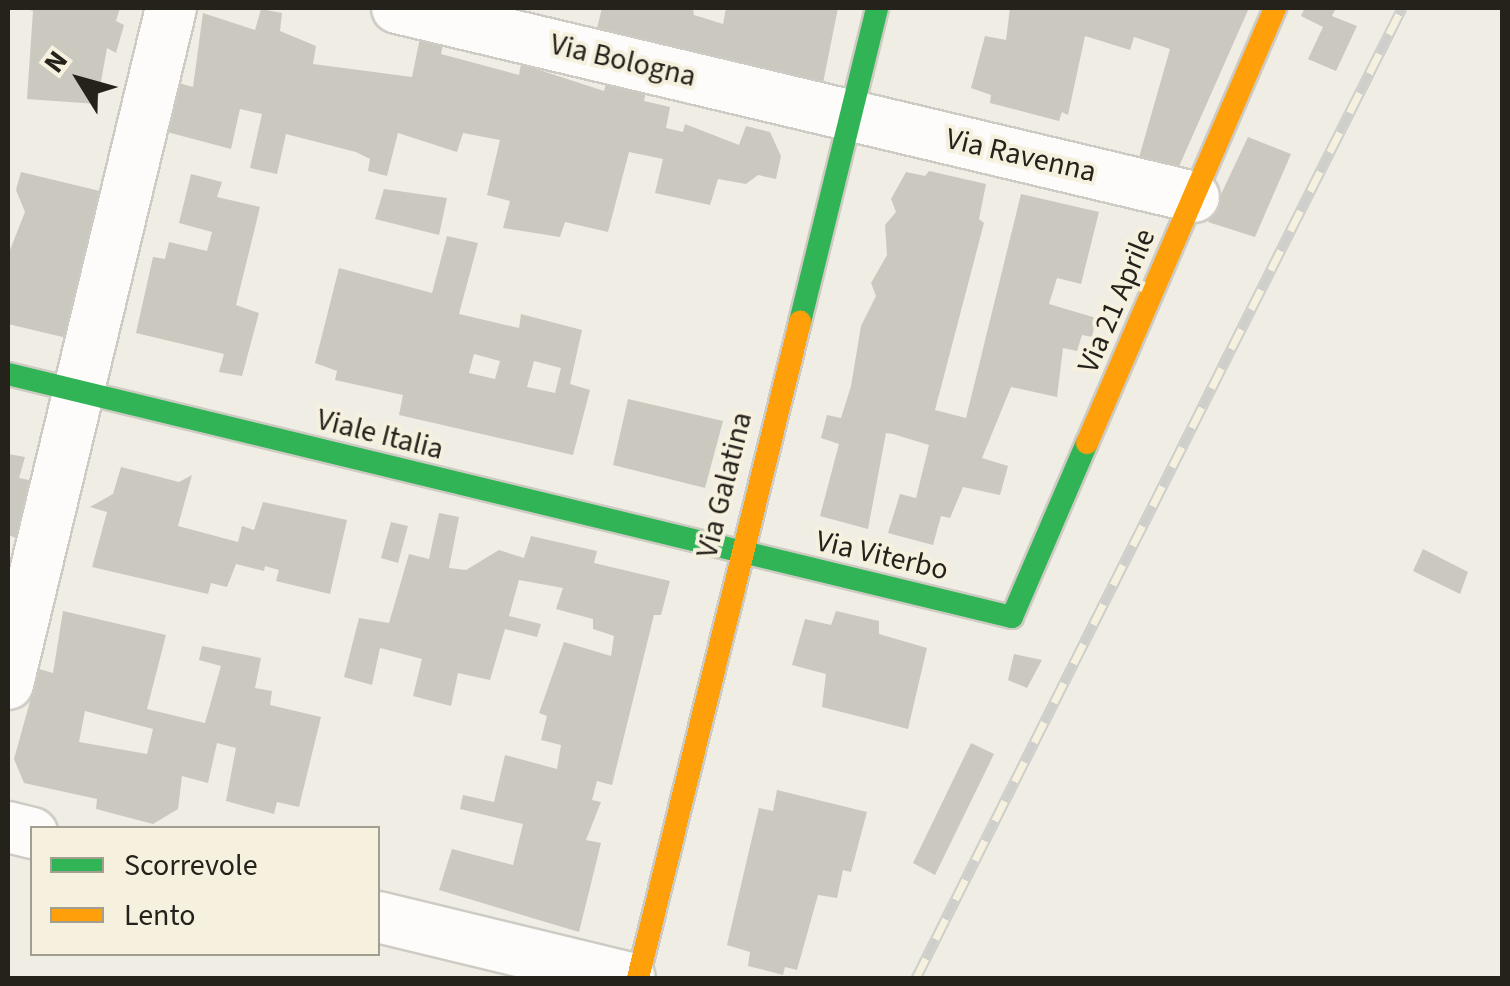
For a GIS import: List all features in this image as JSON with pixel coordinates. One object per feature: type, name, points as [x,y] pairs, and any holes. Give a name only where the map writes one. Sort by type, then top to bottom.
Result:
[{"type":"street","points":[[8,684],[82,392],[171,8]]},
{"type":"street","name":"Via Bologna","points":[[397,8],[848,115]]},
{"type":"street","name":"Via Galatina","points":[[638,978],[738,554],[877,8]]},
{"type":"street","name":"Via 21 Aprile","points":[[1012,617],[1275,8]]},
{"type":"street","name":"Via Ravenna","points":[[848,115],[1194,197]]},
{"type":"street","name":"Viale Italia","points":[[8,374],[738,554]]},
{"type":"street","name":"Via Viterbo","points":[[738,554],[1012,617]]},
{"type":"street","points":[[380,917],[630,978]]},
{"type":"building","points":[[23,8],[120,8],[116,21],[124,25],[116,53],[107,48],[97,104],[27,99],[33,11]]},
{"type":"building","points":[[602,8],[693,8],[694,15],[723,24],[726,8],[838,8],[822,88],[597,28]]},
{"type":"building","points":[[1010,8],[1249,8],[1177,171],[1138,161],[1170,49],[1134,37],[1130,50],[1085,36],[1068,115],[1062,112],[1059,121],[990,103],[991,95],[971,88],[985,36],[1006,40]]},
{"type":"building","points":[[1305,8],[1336,8],[1332,16],[1357,26],[1336,71],[1308,59],[1323,27],[1301,16]]},
{"type":"building","points":[[261,9],[282,13],[280,31],[316,46],[313,64],[412,77],[420,38],[443,45],[441,54],[519,75],[521,64],[604,91],[608,77],[646,91],[644,101],[670,107],[666,128],[683,132],[685,124],[739,145],[746,126],[770,132],[781,156],[776,179],[758,175],[746,184],[718,179],[710,205],[655,193],[663,159],[629,152],[608,232],[565,222],[560,237],[503,228],[510,201],[487,195],[500,140],[463,133],[457,152],[398,133],[387,176],[368,171],[370,159],[356,152],[286,134],[277,174],[250,168],[262,114],[240,109],[231,149],[167,132],[179,83],[193,87],[203,13],[255,30]]},
{"type":"building","points":[[1248,137],[1291,154],[1255,237],[1208,222]]},
{"type":"building","points":[[929,171],[986,184],[979,219],[984,223],[935,410],[966,418],[1021,194],[1099,212],[1081,284],[1057,278],[1049,304],[1096,318],[1092,337],[1082,335],[1077,351],[1063,348],[1057,397],[1011,387],[982,458],[1008,466],[1000,495],[963,487],[950,518],[941,516],[933,545],[888,533],[900,494],[916,498],[929,445],[893,434],[886,433],[868,529],[820,516],[839,444],[821,438],[827,415],[841,418],[851,386],[861,326],[876,296],[871,283],[887,255],[885,225],[896,212],[891,199],[906,172],[925,176]]},
{"type":"building","points":[[21,172],[104,192],[71,339],[8,324],[8,255],[25,212],[16,190]]},
{"type":"building","points":[[191,174],[222,182],[217,197],[260,207],[236,305],[259,313],[242,376],[219,372],[224,354],[136,333],[153,257],[165,259],[169,242],[207,251],[212,232],[179,223]]},
{"type":"building","points":[[384,189],[447,198],[439,235],[375,219]]},
{"type":"building","points":[[447,236],[478,243],[459,314],[519,328],[521,314],[582,330],[570,384],[590,390],[573,455],[399,415],[403,395],[335,380],[337,371],[315,363],[339,268],[432,293]],"holes":[[[474,354],[500,361],[495,379],[469,373]],[[534,361],[561,368],[555,393],[527,387]]]},
{"type":"building","points":[[628,399],[723,421],[705,488],[613,465]]},
{"type":"building","points":[[8,454],[25,457],[19,478],[33,481],[19,539],[8,535]]},
{"type":"building","points":[[121,467],[179,482],[192,475],[178,526],[238,542],[242,526],[254,530],[263,502],[347,520],[330,594],[276,581],[279,570],[265,566],[264,571],[236,564],[227,587],[211,583],[208,594],[92,567],[107,512],[90,507],[113,494]]},
{"type":"building","points":[[439,513],[459,517],[449,568],[466,570],[499,550],[524,558],[531,536],[597,551],[594,563],[670,581],[661,615],[654,615],[612,785],[597,781],[592,800],[601,802],[586,840],[601,843],[579,932],[439,890],[452,849],[513,865],[523,824],[460,809],[463,795],[494,802],[505,755],[557,769],[561,745],[541,740],[547,716],[539,713],[564,642],[611,656],[614,636],[593,629],[593,619],[556,609],[563,588],[519,580],[509,616],[541,624],[537,637],[505,629],[490,680],[458,673],[451,706],[413,696],[422,659],[380,648],[372,685],[344,677],[359,618],[389,623],[409,554],[429,559]]},
{"type":"building","points":[[391,522],[408,526],[398,563],[381,558]]},
{"type":"building","points":[[1423,549],[1468,572],[1460,594],[1413,571]]},
{"type":"building","points":[[63,611],[166,635],[147,709],[205,723],[221,666],[199,660],[202,646],[261,658],[255,688],[272,691],[270,705],[321,717],[299,807],[277,802],[274,814],[226,801],[236,748],[217,743],[208,783],[182,776],[178,809],[153,824],[96,809],[97,799],[24,783],[14,759],[39,669],[53,673]],"holes":[[[85,711],[153,729],[147,754],[79,742]]]},
{"type":"building","points":[[836,611],[879,621],[879,634],[927,648],[908,729],[822,707],[826,674],[792,665],[805,619],[831,625]]},
{"type":"building","points":[[1014,654],[1042,660],[1027,688],[1008,680]]},
{"type":"building","points":[[971,743],[994,754],[935,875],[913,863]]},
{"type":"building","points":[[777,790],[867,812],[851,872],[843,870],[837,898],[818,895],[797,970],[785,967],[783,975],[748,966],[750,952],[727,945],[759,808],[773,811]]},
{"type":"railway","points":[[916,978],[1402,8]]},
{"type":"traffic: fast","points":[[800,322],[877,8]]},
{"type":"traffic: fast","points":[[8,374],[1012,617],[1087,443]]},
{"type":"traffic: slow","points":[[1087,443],[1275,8]]},
{"type":"traffic: slow","points":[[638,978],[800,322]]}]
